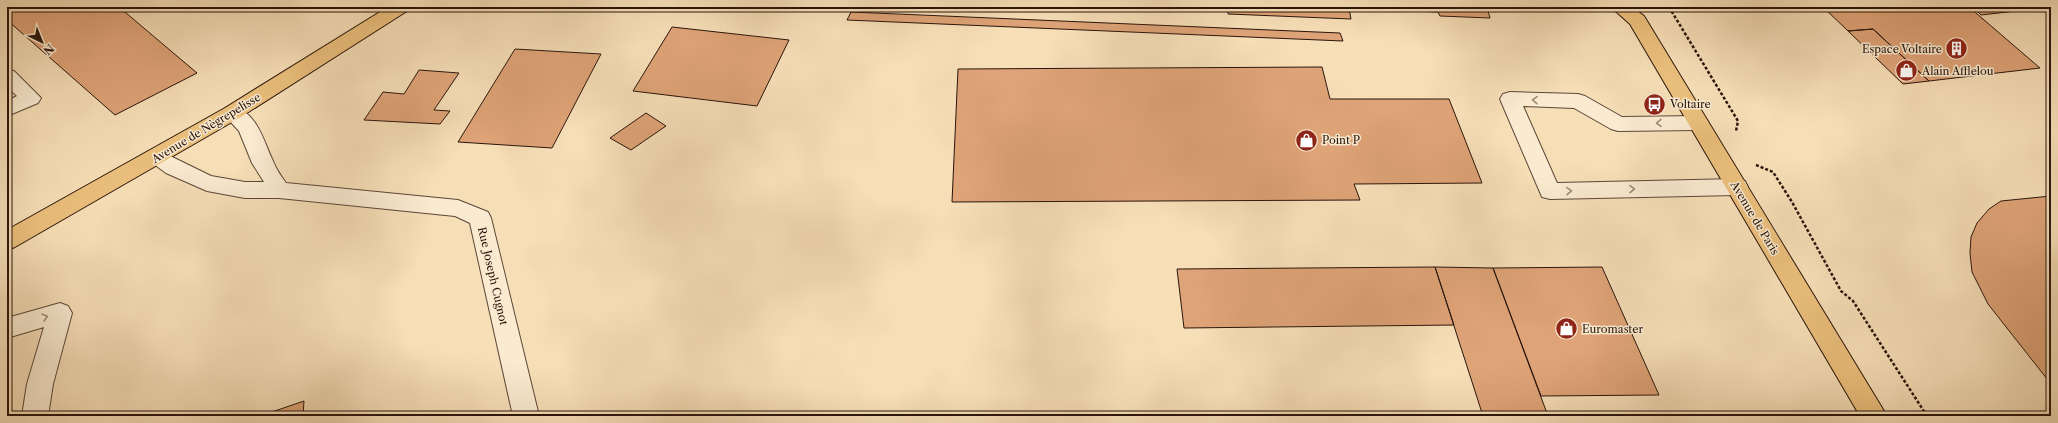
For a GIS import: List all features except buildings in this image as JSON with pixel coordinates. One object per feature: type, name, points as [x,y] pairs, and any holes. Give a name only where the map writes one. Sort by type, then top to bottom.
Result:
[{"type":"main road","name":"Avenue de Nègrepelisse","points":[[9,238],[158,157],[232,113],[401,7]]},
{"type":"main road","name":"Avenue de Paris","points":[[1631,11],[1874,416]]},
{"type":"street","points":[[7,76],[31,98],[7,109]]},
{"type":"street","points":[[1698,123],[1618,124],[1578,101],[1510,99],[1550,191],[1737,187]]},
{"type":"street","points":[[232,113],[248,127],[263,163],[279,190]]},
{"type":"street","name":"Rue Joseph Cugnot","points":[[158,157],[174,168],[207,183],[245,190],[279,190],[458,208],[480,218],[526,416]]},
{"type":"street","points":[[7,328],[60,313],[40,384],[35,416]]},
{"type":"path","points":[[1669,7],[1738,121],[1736,134]]},
{"type":"path","points":[[1754,164],[1773,172],[1792,202],[1841,290],[1853,301],[1927,416]]},
{"type":"place","name":"Espace Voltaire","points":[[1957,49]]},
{"type":"place","name":"Alain Afflelou","points":[[1907,71]]},
{"type":"place","name":"Voltaire","points":[[1654,104]]},
{"type":"place","name":"Point P","points":[[1306,140]]},
{"type":"place","name":"Euromaster","points":[[1566,329]]}]
